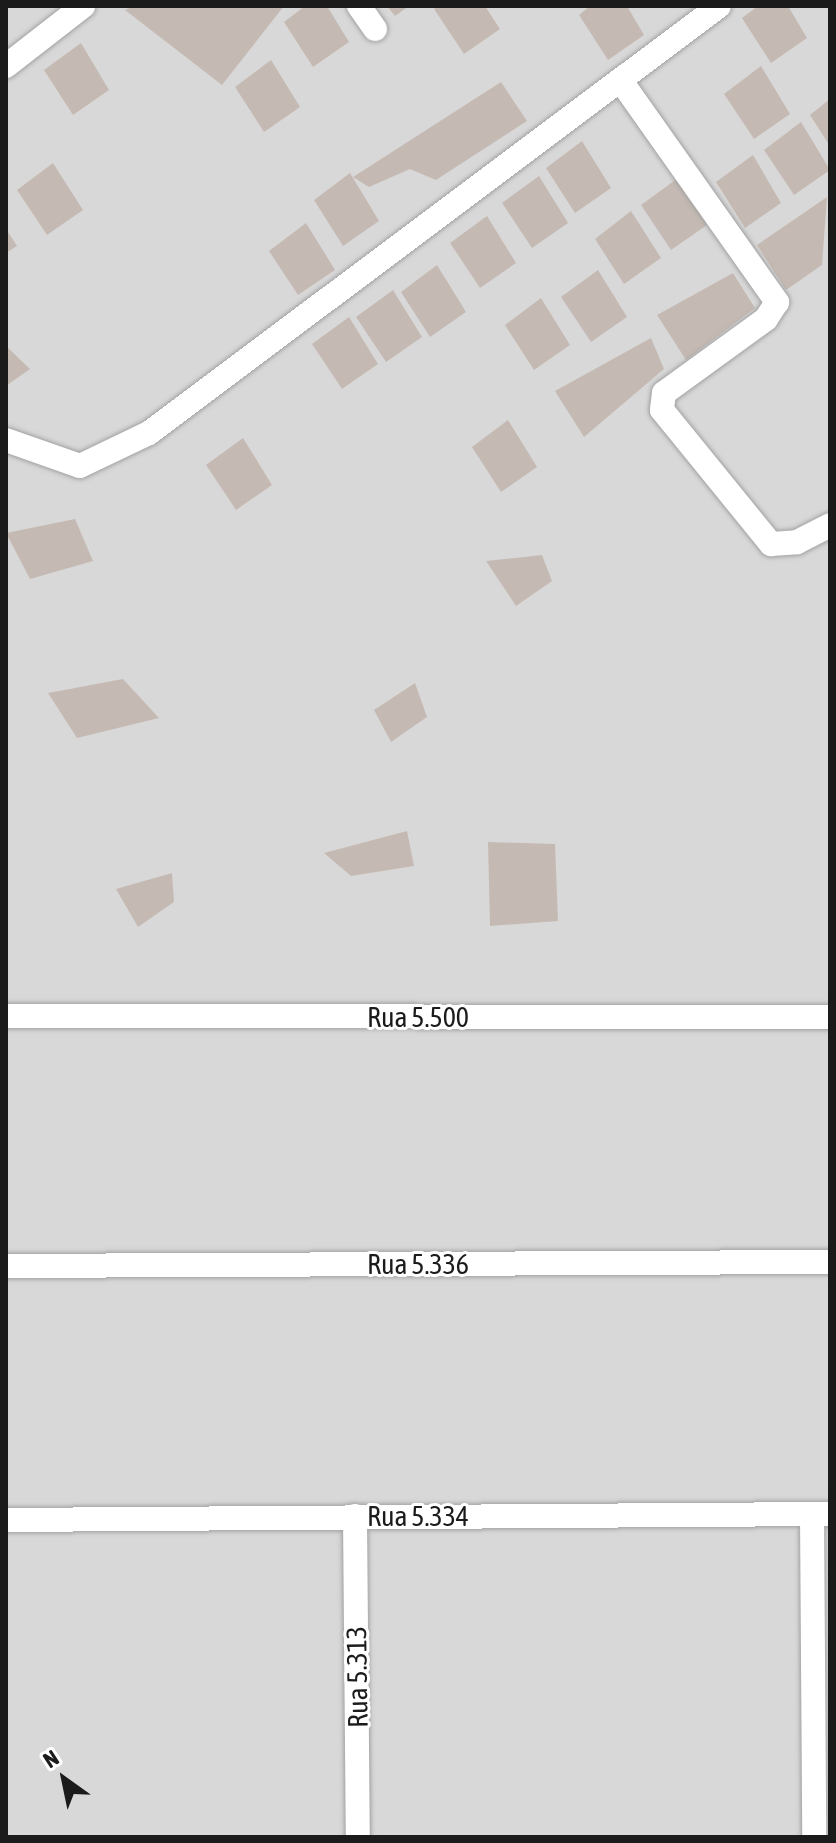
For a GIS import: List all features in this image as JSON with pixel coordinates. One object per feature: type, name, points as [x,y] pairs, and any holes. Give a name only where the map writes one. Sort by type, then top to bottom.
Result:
[{"type":"street","points":[[359,6],[375,29]]},
{"type":"street","points":[[6,440],[80,466],[149,433],[719,6]]},
{"type":"street","points":[[6,66],[81,7]]},
{"type":"street","points":[[621,81],[777,302],[766,319],[664,393],[662,410],[771,544],[797,542],[830,525]]},
{"type":"street","name":"Rua 5.500","points":[[6,1016],[830,1017]]},
{"type":"street","name":"Rua 5.336","points":[[6,1266],[830,1262]]},
{"type":"street","points":[[814,1837],[821,1514]]},
{"type":"street","name":"Rua 5.334","points":[[6,1520],[821,1514]]},
{"type":"street","name":"Rua 5.313","points":[[355,1516],[358,1837]]},
{"type":"shaded area","points":[[6,6],[830,6],[830,1837],[6,1837]]},
{"type":"building","points":[[134,6],[284,6],[222,85],[125,10]]},
{"type":"building","points":[[305,6],[327,6],[349,42],[313,67],[284,22]]},
{"type":"building","points":[[387,6],[409,6],[395,16]]},
{"type":"building","points":[[438,6],[485,6],[500,29],[464,54],[434,9]]},
{"type":"building","points":[[590,6],[627,6],[644,35],[608,60],[579,15]]},
{"type":"building","points":[[758,6],[788,6],[807,38],[771,63],[742,18]]},
{"type":"building","points":[[81,43],[109,90],[73,115],[44,70]]},
{"type":"building","points":[[271,60],[300,107],[264,132],[235,87]]},
{"type":"building","points":[[761,66],[790,114],[754,139],[724,94]]},
{"type":"building","points":[[501,82],[527,121],[436,180],[410,169],[369,187],[353,177]]},
{"type":"building","points":[[830,99],[830,146],[810,115]]},
{"type":"building","points":[[801,122],[830,170],[794,195],[764,150]]},
{"type":"building","points":[[582,141],[611,188],[575,213],[546,168]]},
{"type":"building","points":[[753,155],[781,203],[745,228],[716,182]]},
{"type":"building","points":[[53,163],[83,210],[47,235],[17,190]]},
{"type":"building","points":[[350,173],[379,221],[343,246],[314,200]]},
{"type":"building","points":[[539,176],[568,223],[532,248],[502,203]]},
{"type":"building","points":[[678,178],[707,225],[671,250],[641,205]]},
{"type":"building","points":[[827,197],[822,265],[786,290],[757,245]]},
{"type":"building","points":[[631,211],[661,258],[624,284],[595,239]]},
{"type":"building","points":[[487,216],[516,263],[480,288],[450,243]]},
{"type":"building","points":[[306,223],[335,270],[298,295],[269,251]]},
{"type":"building","points":[[6,229],[17,246],[6,253]]},
{"type":"building","points":[[437,265],[466,312],[430,337],[401,292]]},
{"type":"building","points":[[598,270],[627,317],[591,342],[561,297]]},
{"type":"building","points":[[733,273],[755,308],[686,360],[657,315]]},
{"type":"building","points":[[393,290],[422,337],[386,362],[356,317]]},
{"type":"building","points":[[541,298],[570,345],[534,370],[505,325]]},
{"type":"building","points":[[349,317],[378,364],[342,389],[312,344]]},
{"type":"building","points":[[651,338],[664,369],[584,437],[555,391]]},
{"type":"building","points":[[6,346],[30,369],[6,386]]},
{"type":"building","points":[[508,420],[537,467],[501,492],[472,447]]},
{"type":"building","points":[[243,438],[272,485],[236,510],[206,465]]},
{"type":"building","points":[[75,519],[93,561],[30,579],[6,533]]},
{"type":"building","points":[[542,555],[552,581],[516,606],[486,561]]},
{"type":"building","points":[[123,679],[159,718],[77,738],[48,693]]},
{"type":"building","points":[[415,683],[427,717],[391,742],[374,710]]},
{"type":"building","points":[[407,831],[414,866],[351,876],[324,853]]},
{"type":"building","points":[[488,842],[555,844],[558,921],[490,926]]},
{"type":"building","points":[[172,873],[174,902],[138,927],[116,889]]}]
